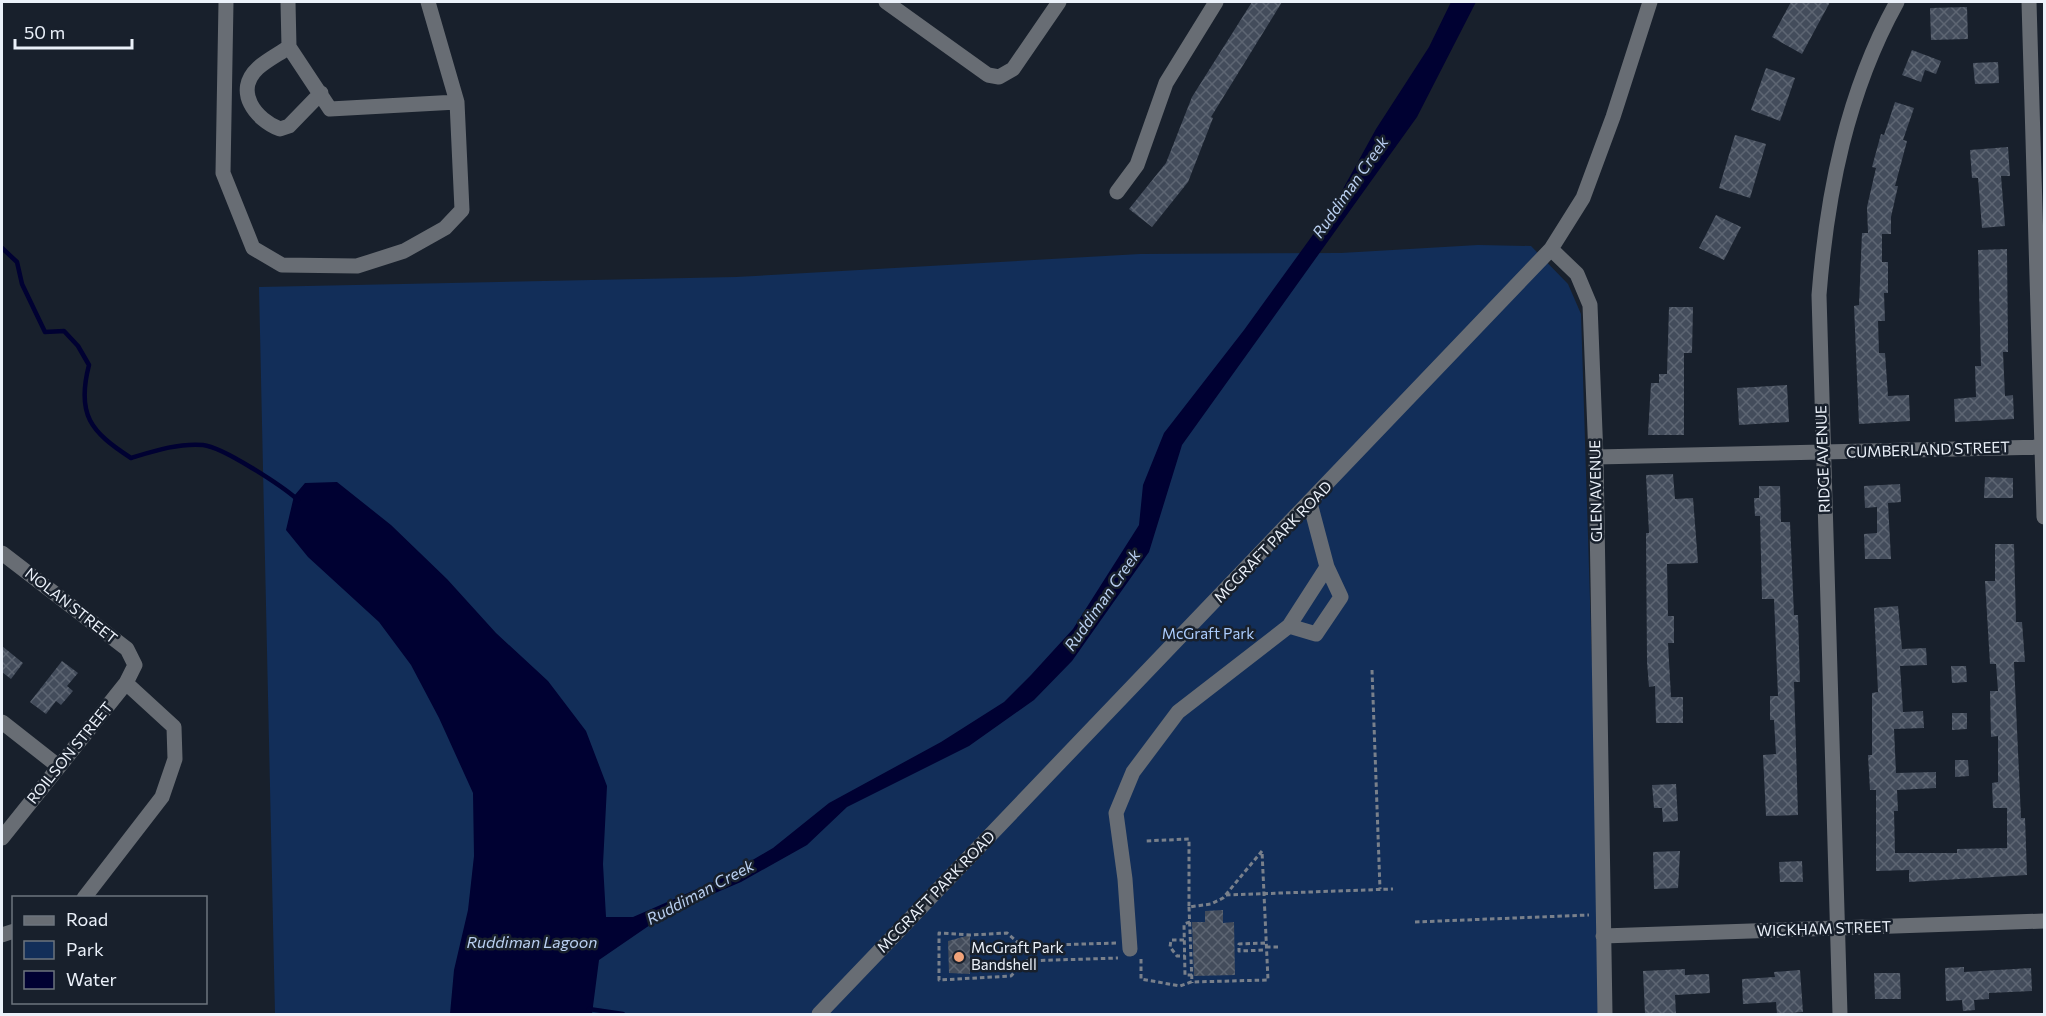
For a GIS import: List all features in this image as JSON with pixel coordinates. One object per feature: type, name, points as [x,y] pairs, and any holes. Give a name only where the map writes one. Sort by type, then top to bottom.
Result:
[{"type":"street","points":[[226,2],[223,173],[253,248],[282,265],[357,266],[404,252],[445,228],[462,210],[457,102],[428,2]]},
{"type":"street","points":[[288,2],[289,47],[330,109],[457,102]]},
{"type":"street","points":[[886,2],[988,75],[999,76],[1013,69],[1059,2]]},
{"type":"street","points":[[1117,192],[1137,165],[1166,83],[1216,2]]},
{"type":"street","points":[[1551,249],[1583,198],[1613,117],[1650,2]]},
{"type":"street","name":"RIDGE AVENUE","points":[[1840,1014],[1819,296],[1829,202],[1857,92],[1897,2]]},
{"type":"street","points":[[2030,2],[2044,517]]},
{"type":"street","points":[[289,47],[257,69],[248,84],[248,98],[254,112],[267,124],[280,129],[289,126],[321,93]]},
{"type":"street","name":"GLEN AVENUE","points":[[1551,249],[1577,274],[1590,305],[1596,457],[1605,1014]]},
{"type":"street","name":"MCGRAFT PARK ROAD","points":[[819,1014],[1551,249]]},
{"type":"street","name":"CUMBERLAND STREET","points":[[1596,457],[2043,447]]},
{"type":"street","points":[[1288,626],[1316,634],[1341,597],[1327,567],[1310,503]]},
{"type":"street","name":"NOLAN STREET","points":[[2,553],[127,649],[135,665]]},
{"type":"street","points":[[1127,952],[1125,879],[1116,813],[1133,772],[1178,712],[1288,626],[1327,567]]},
{"type":"street","name":"ROILSON STREET","points":[[2,838],[126,683],[135,665]]},
{"type":"street","points":[[85,896],[162,796],[175,759],[174,728],[126,683]]},
{"type":"street","points":[[2,722],[58,766]]},
{"type":"street","name":"WICKHAM STREET","points":[[1603,936],[2044,921]]},
{"type":"path","points":[[1371,670],[1380,889]]},
{"type":"path","points":[[1144,841],[1189,838],[1192,982]]},
{"type":"path","points":[[1127,952],[1025,961],[1011,976],[939,980],[939,933],[970,935],[1007,933],[1022,946],[1127,952],[1141,957],[1141,979],[1165,985],[1268,980],[1262,851],[1226,895],[1211,904],[1189,907]]},
{"type":"path","points":[[1226,895],[1393,889]]},
{"type":"path","points":[[1414,922],[1589,915]]},
{"type":"path","points":[[1190,922],[1184,924],[1185,975],[1192,975]]},
{"type":"path","points":[[1184,940],[1172,940],[1170,947],[1177,956],[1185,956]]},
{"type":"path","points":[[1266,947],[1239,944],[1239,951],[1278,946]]},
{"type":"green space","name":"McGraft Park","points":[[1478,245],[1531,246],[1568,284],[1581,314],[1603,1014],[275,1014],[259,287],[736,277],[1140,254],[1341,253]]},
{"type":"water","name":"Ruddiman Lagoon","points":[[1451,2],[1476,2],[1417,117],[1182,445],[1149,552],[1072,661],[1034,700],[969,746],[847,807],[807,845],[741,882],[666,914],[599,960],[592,1014],[450,1014],[454,970],[468,910],[474,856],[473,793],[439,718],[411,665],[379,622],[308,557],[286,530],[294,496],[305,483],[337,482],[391,525],[447,579],[496,633],[548,681],[586,731],[607,786],[603,864],[606,917],[633,917],[720,879],[773,848],[829,803],[941,742],[1004,702],[1073,629],[1139,525],[1143,485],[1164,433],[1244,330],[1333,207],[1376,129],[1429,47]]},
{"type":"building","points":[[1252,2],[1282,2],[1211,117],[1213,118],[1188,182],[1152,227],[1129,209],[1166,163],[1192,97]]},
{"type":"building","points":[[1791,2],[1830,2],[1802,54],[1772,37]]},
{"type":"building","points":[[1967,7],[1968,39],[1931,40],[1930,8]]},
{"type":"building","points":[[1912,50],[1941,61],[1936,74],[1925,70],[1921,82],[1902,75]]},
{"type":"building","points":[[1998,62],[1999,83],[1975,84],[1973,63]]},
{"type":"building","points":[[1766,68],[1795,78],[1780,121],[1751,110]]},
{"type":"building","points":[[1895,102],[1914,108],[1903,140],[1907,141],[1895,186],[1898,186],[1891,217],[1891,234],[1882,234],[1882,262],[1888,262],[1888,293],[1884,293],[1885,321],[1878,321],[1879,353],[1885,353],[1888,396],[1909,395],[1910,421],[1859,424],[1854,306],[1859,305],[1862,233],[1868,233],[1867,207],[1876,168],[1872,167],[1881,134],[1884,135]]},
{"type":"building","points":[[1735,135],[1766,144],[1750,198],[1719,188]]},
{"type":"building","points":[[2008,147],[2010,176],[2001,176],[2005,226],[1982,228],[1978,178],[1972,178],[1970,150]]},
{"type":"building","points":[[1716,215],[1741,227],[1724,260],[1699,248]]},
{"type":"building","points":[[2007,249],[2008,352],[2003,352],[2005,396],[2013,395],[2014,419],[1955,422],[1954,399],[1976,397],[1975,366],[1981,366],[1978,250]]},
{"type":"building","points":[[1669,307],[1693,307],[1692,353],[1684,353],[1684,435],[1648,435],[1651,383],[1659,383],[1659,374],[1667,374]]},
{"type":"building","points":[[1787,385],[1789,422],[1739,425],[1737,388]]},
{"type":"building","points":[[1673,474],[1675,499],[1693,498],[1698,563],[1667,564],[1668,616],[1674,616],[1674,643],[1668,643],[1671,697],[1683,697],[1683,723],[1656,723],[1655,686],[1649,687],[1647,662],[1646,533],[1649,533],[1646,475]]},
{"type":"building","points":[[1985,477],[2013,478],[2013,498],[1984,498]]},
{"type":"building","points":[[1900,484],[1901,502],[1888,503],[1891,559],[1865,559],[1864,534],[1877,533],[1877,507],[1865,508],[1864,486]]},
{"type":"building","points":[[1759,486],[1780,486],[1781,522],[1790,522],[1794,615],[1798,615],[1800,682],[1794,682],[1798,815],[1766,816],[1763,755],[1776,754],[1774,720],[1770,720],[1770,696],[1778,696],[1774,599],[1762,599],[1760,516],[1755,516],[1754,498],[1759,498]]},
{"type":"building","points":[[1995,544],[2014,544],[2016,622],[2022,622],[2025,662],[2014,662],[2021,818],[2025,818],[2027,875],[1909,882],[1909,870],[1876,871],[1876,790],[1870,790],[1868,755],[1872,755],[1872,693],[1878,692],[1874,608],[1898,606],[1902,649],[1926,648],[1927,665],[1900,666],[1903,712],[1923,711],[1924,728],[1894,729],[1896,773],[1936,772],[1936,788],[1897,790],[1898,811],[1894,811],[1895,853],[1957,853],[1957,849],[2007,848],[2007,808],[1993,808],[1992,783],[1998,782],[1998,736],[1991,737],[1990,691],[1998,691],[1996,664],[1990,664],[1985,581],[1995,581]]},
{"type":"building","points":[[2,646],[23,663],[11,679],[2,672]]},
{"type":"building","points":[[62,661],[78,673],[67,686],[73,691],[61,705],[56,701],[46,714],[30,702]]},
{"type":"building","points":[[1951,666],[1966,666],[1967,682],[1952,683]]},
{"type":"building","points":[[1952,713],[1967,713],[1967,729],[1952,730]]},
{"type":"building","points":[[1955,760],[1968,760],[1969,776],[1955,777]]},
{"type":"building","points":[[1676,784],[1678,821],[1663,822],[1662,808],[1654,808],[1652,785]]},
{"type":"building","points":[[1680,851],[1678,888],[1654,889],[1653,852]]},
{"type":"building","points":[[1802,861],[1803,882],[1780,882],[1779,862]]},
{"type":"building","points":[[1223,910],[1223,923],[1234,922],[1235,975],[1194,976],[1192,922],[1205,922],[1205,911]]},
{"type":"building","name":"McGraft Park Bandshell","points":[[970,935],[970,974],[949,973],[948,941]]},
{"type":"building","points":[[1964,967],[1964,972],[2031,968],[2032,991],[1989,993],[1989,999],[1974,1000],[1975,1010],[1963,1011],[1962,1000],[1946,1001],[1945,968]]},
{"type":"building","points":[[1685,969],[1685,975],[1709,974],[1710,993],[1675,995],[1676,1014],[1645,1014],[1643,971]]},
{"type":"building","points":[[1800,970],[1803,1012],[1777,1014],[1776,1002],[1743,1004],[1742,979],[1775,977],[1774,972]]},
{"type":"building","points":[[1874,973],[1900,973],[1901,999],[1875,999]]},
{"type":"waterway","points":[[2,248],[17,262],[22,284],[45,332],[64,331],[78,346],[89,365],[85,382],[86,410],[90,420],[106,440],[131,458],[175,446],[212,447],[252,468],[298,500]]},
{"type":"waterway","points":[[589,1009],[623,1014]]},
{"type":"place","name":"McGraft Park Bandshell","points":[[959,957]]},
{"type":"water label","name":"Ruddiman Creek","points":[[1350,187]]},
{"type":"water label","name":"Ruddiman Creek","points":[[1102,600]]},
{"type":"water label","name":"Ruddiman Creek","points":[[700,892]]}]
